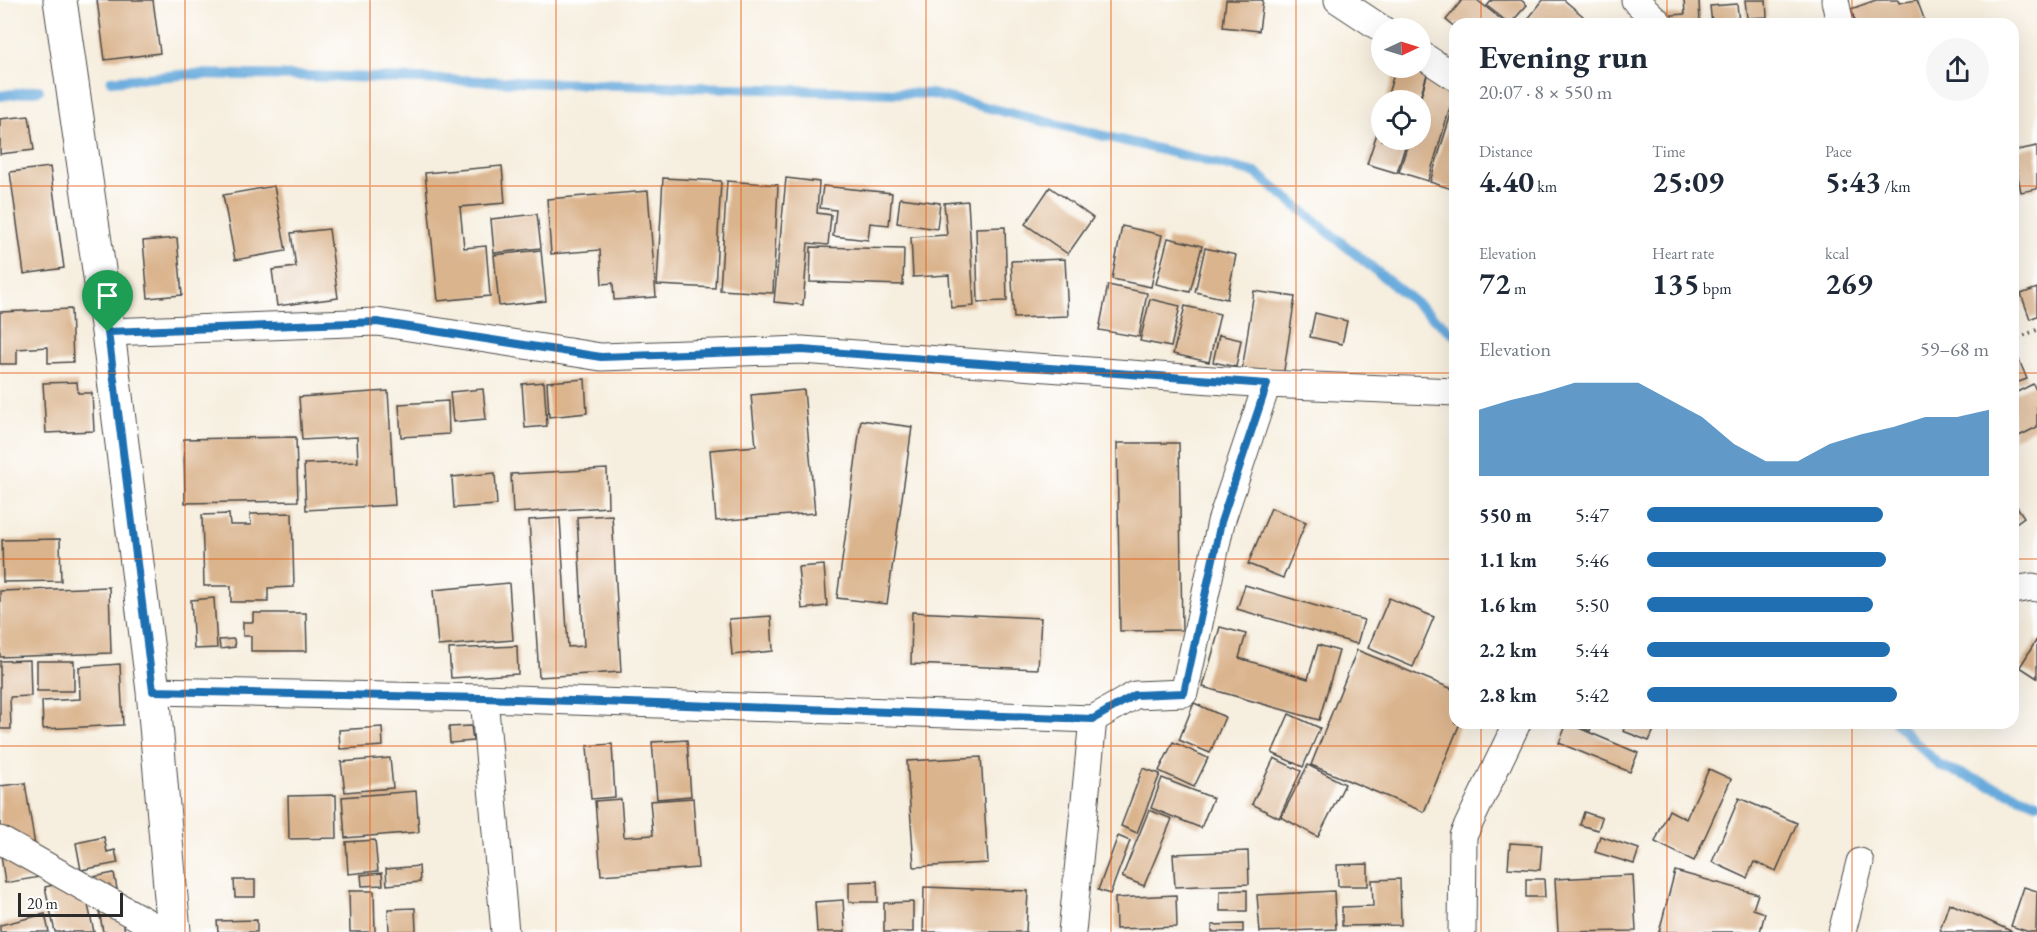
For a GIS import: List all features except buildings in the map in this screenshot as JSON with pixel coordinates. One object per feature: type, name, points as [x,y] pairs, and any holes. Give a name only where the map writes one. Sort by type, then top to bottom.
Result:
[{"type":"street","points":[[60,0],[108,332],[153,691],[174,932]]},
{"type":"street","points":[[1338,0],[1371,21]]},
{"type":"street","points":[[1635,0],[1654,18]]},
{"type":"street","points":[[1834,0],[1838,18]]},
{"type":"street","points":[[1431,61],[1449,73]]},
{"type":"street","points":[[108,332],[377,322],[601,357],[802,350],[1267,384],[1449,392]]},
{"type":"street","points":[[153,691],[484,698],[1093,719],[1135,695],[1184,693],[1221,522],[1267,384]]},
{"type":"street","points":[[2019,589],[2037,588]]},
{"type":"street","points":[[484,698],[505,932]]},
{"type":"street","points":[[1072,932],[1093,719]]},
{"type":"street","points":[[1462,932],[1463,836],[1514,729]]},
{"type":"street","points":[[0,840],[164,932]]},
{"type":"street","points":[[1842,932],[1860,862]]},
{"type":"path","points":[[2019,338],[2037,330]]},
{"type":"waterway","points":[[111,81],[192,74],[932,94],[1256,173],[1449,330]]},
{"type":"waterway","points":[[0,96],[39,90]]},
{"type":"waterway","points":[[1902,729],[1940,766],[2037,803]]},
{"type":"route","points":[[377,322],[601,357],[802,350],[1267,384],[1221,522],[1184,693],[1135,695],[1093,719],[484,698],[153,691],[108,332],[377,322]]}]
